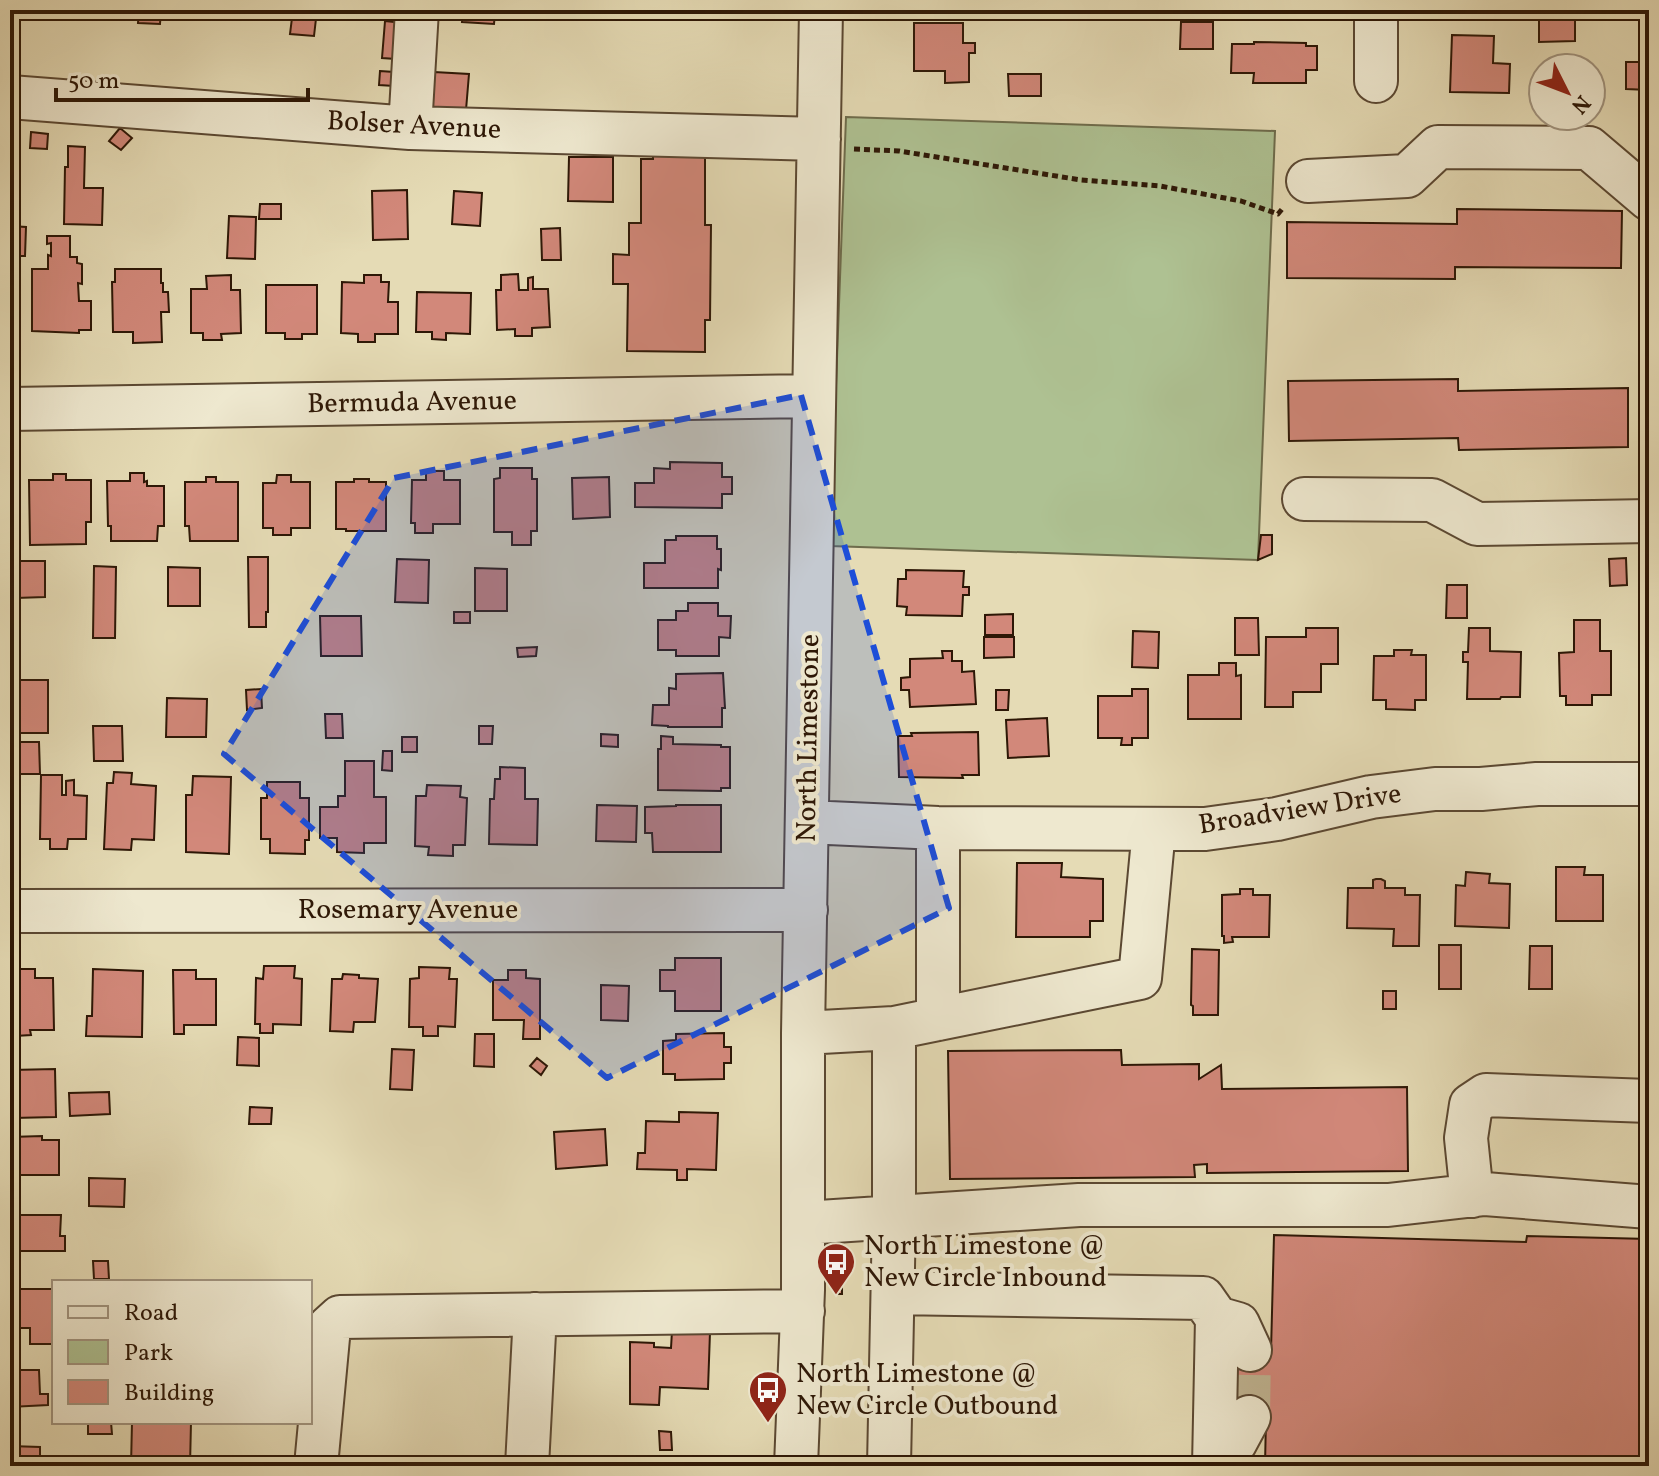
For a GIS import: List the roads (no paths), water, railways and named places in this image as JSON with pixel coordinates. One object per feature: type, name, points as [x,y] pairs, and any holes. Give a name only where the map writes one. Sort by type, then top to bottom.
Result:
[{"type":"street","points":[[410,128],[417,10]]},
{"type":"street","name":"North Limestone","points":[[796,1466],[803,1311],[803,1033],[821,10]]},
{"type":"street","points":[[1376,10],[1376,81]]},
{"type":"street","name":"Bolser Avenue","points":[[10,97],[410,128],[819,144]]},
{"type":"street","points":[[1308,181],[1407,176],[1438,147],[1589,148],[1649,199]]},
{"type":"street","name":"Bermuda Avenue","points":[[10,409],[814,396]]},
{"type":"street","points":[[1304,499],[1432,500],[1477,524],[1649,521]]},
{"type":"street","name":"Broadview Drive","points":[[807,822],[938,828],[1205,829],[1277,819],[1371,797],[1435,789],[1537,784],[1649,784]]},
{"type":"street","points":[[938,828],[938,1019]]},
{"type":"street","points":[[803,1033],[894,1028],[1140,978],[1154,829]]},
{"type":"street","name":"Rosemary Avenue","points":[[10,911],[806,910]]},
{"type":"street","points":[[889,1466],[894,1028]]},
{"type":"street","points":[[1472,1196],[1466,1138],[1471,1105],[1486,1095],[1649,1101]]},
{"type":"street","points":[[804,1223],[1079,1205],[1388,1205],[1485,1194],[1649,1207]]},
{"type":"street","points":[[893,1293],[1203,1298],[1217,1318],[1214,1461]]},
{"type":"street","points":[[316,1466],[329,1327],[340,1317],[803,1311]]},
{"type":"street","points":[[527,1466],[535,1314]]},
{"type":"street","points":[[1217,1318],[1238,1324],[1250,1350]]},
{"type":"street","points":[[1214,1461],[1235,1443],[1249,1417]]},
{"type":"tunnel","points":[[1249,1417],[1250,1350]]},
{"type":"place","name":"North Limestone @ New Circle Inbound","points":[[836,1296]]},
{"type":"place","name":"North Limestone @ New Circle Outbound","points":[[768,1424]]}]
